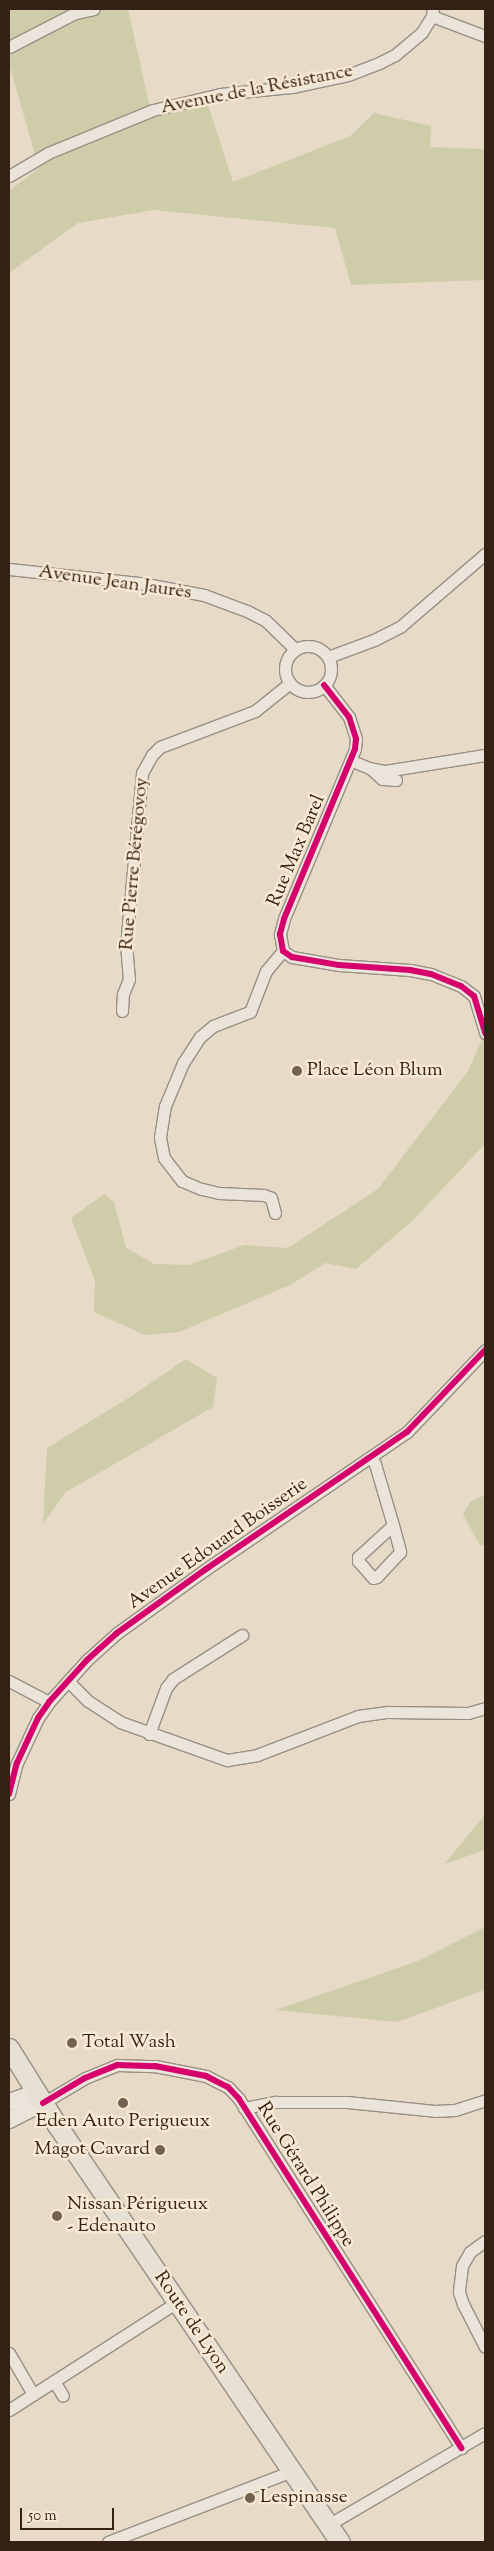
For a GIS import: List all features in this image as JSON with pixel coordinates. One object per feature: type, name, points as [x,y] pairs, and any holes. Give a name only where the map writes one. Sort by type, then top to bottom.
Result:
[{"type":"main road","name":"Route de Lyon","points":[[9,2048],[43,2103],[340,2542]]},
{"type":"main road","points":[[9,2102],[26,2096],[43,2103]]},
{"type":"main road","points":[[9,2120],[43,2103]]},
{"type":"street","points":[[9,48],[75,13],[94,9]]},
{"type":"street","points":[[432,12],[485,36]]},
{"type":"street","name":"Avenue de la Résistance","points":[[9,176],[48,153],[154,110],[220,94],[292,86],[348,75],[395,55],[422,32],[432,12]]},
{"type":"street","points":[[328,657],[374,640],[401,626],[485,554]]},
{"type":"street","name":"Avenue Jean Jaurès","points":[[9,569],[141,583],[204,595],[247,610],[265,620],[295,649]]},
{"type":"street","points":[[311,645],[321,649],[328,657],[330,674],[324,685],[307,692],[300,691],[290,684],[284,669],[286,661],[295,649],[311,645]]},
{"type":"street","name":"Rue Pierre Bérégovoy","points":[[122,1011],[123,994],[129,979],[126,946],[142,773],[152,755],[160,747],[255,711],[290,684]]},
{"type":"street","name":"Rue Max Barel","points":[[282,951],[280,934],[284,919],[352,761],[356,739],[354,727],[342,706],[324,685]]},
{"type":"street","points":[[352,761],[369,768],[385,771],[485,755]]},
{"type":"street","points":[[369,768],[382,779],[396,780]]},
{"type":"street","points":[[275,1213],[270,1198],[264,1195],[220,1193],[201,1189],[182,1181],[164,1158],[160,1137],[165,1106],[183,1063],[200,1037],[213,1026],[250,1012],[266,971],[282,951],[292,957],[338,965],[410,970],[431,974],[461,986],[474,996],[485,1033]]},
{"type":"street","name":"Avenue Edouard Boisserie","points":[[9,1794],[17,1763],[28,1734],[50,1702],[68,1681],[117,1633],[407,1432],[485,1350]]},
{"type":"street","points":[[371,1457],[393,1525]]},
{"type":"street","points":[[149,1734],[166,1688],[173,1679],[242,1635]]},
{"type":"street","points":[[9,1681],[50,1702]]},
{"type":"street","points":[[68,1681],[88,1701],[120,1722],[149,1734],[227,1760],[257,1755],[358,1716],[388,1712],[468,1713],[485,1708]]},
{"type":"street","name":"Rue Gérard Philippe","points":[[43,2103],[103,2070],[135,2064],[206,2076],[228,2087],[244,2108],[460,2448]]},
{"type":"street","points":[[244,2108],[276,2102],[347,2102],[435,2111],[455,2110],[485,2100]]},
{"type":"street","points":[[485,2241],[470,2252],[462,2266],[459,2292],[463,2304],[485,2347]]},
{"type":"street","points":[[9,2410],[177,2302]]},
{"type":"street","points":[[9,2353],[33,2394]]},
{"type":"street","points":[[54,2381],[63,2396]]},
{"type":"street","points":[[328,2525],[485,2433]]},
{"type":"street","points":[[108,2542],[292,2471]]},
{"type":"shaded area","points":[[9,9],[128,9],[152,117],[208,105],[233,182],[350,136],[374,113],[431,126],[430,147],[485,149],[485,280],[351,285],[335,228],[154,210],[78,223],[9,273],[9,191],[39,168],[9,64]]},
{"type":"shaded area","points":[[485,1033],[485,1144],[411,1222],[356,1269],[325,1263],[290,1285],[179,1332],[145,1335],[94,1312],[95,1281],[71,1218],[104,1194],[114,1202],[126,1248],[154,1264],[189,1265],[244,1245],[288,1248],[378,1189],[468,1071]]},
{"type":"shaded area","points":[[186,1359],[217,1378],[213,1407],[66,1492],[43,1524],[47,1448],[130,1397]]},
{"type":"shaded area","points":[[485,1495],[485,1544],[480,1546],[463,1514],[470,1502]]},
{"type":"shaded area","points":[[485,1815],[485,1850],[444,1864]]},
{"type":"shaded area","points":[[485,1927],[485,1990],[397,2022],[276,2010],[418,1961]]},
{"type":"cycle path","points":[[324,685],[349,717],[356,739],[355,749],[284,919],[280,934],[283,951],[292,957],[339,965],[410,970],[431,974],[461,986],[474,996],[485,1033]]},
{"type":"cycle path","points":[[9,1794],[17,1763],[38,1718],[49,1702],[87,1660],[117,1633],[206,1569],[407,1432],[485,1350]]},
{"type":"cycle path","points":[[43,2103],[85,2078],[118,2065],[155,2066],[206,2076],[228,2087],[239,2099],[461,2448]]},
{"type":"place","name":"Place Léon Blum","points":[[297,1071]]},
{"type":"place","name":"Total Wash","points":[[72,2043]]},
{"type":"place","name":"Eden Auto Perigueux","points":[[123,2103]]},
{"type":"place","name":"Magot Cavard","points":[[160,2150]]},
{"type":"place","name":"Nissan Périgueux - Edenauto","points":[[57,2216]]},
{"type":"place","name":"Lespinasse","points":[[250,2498]]}]
